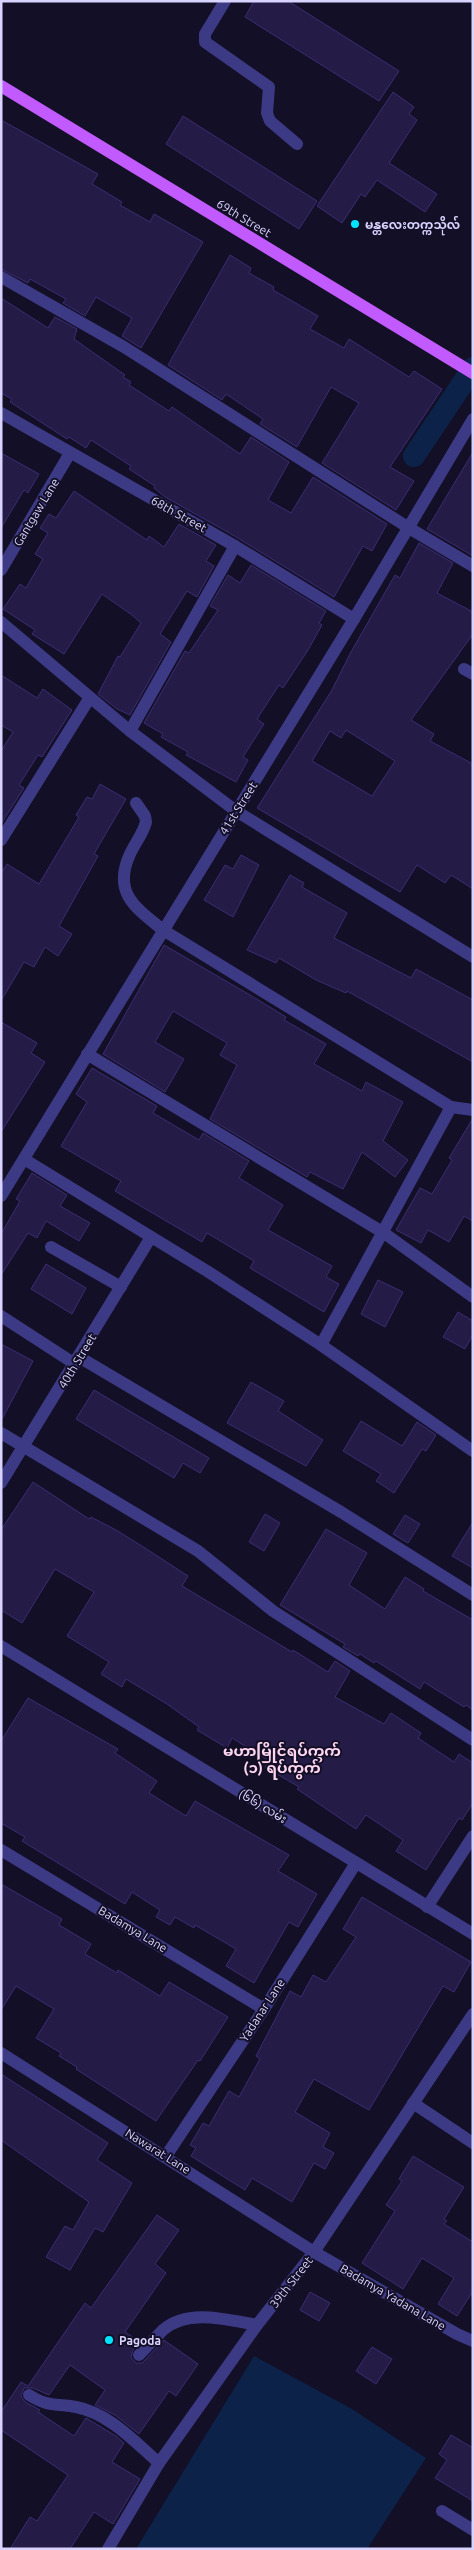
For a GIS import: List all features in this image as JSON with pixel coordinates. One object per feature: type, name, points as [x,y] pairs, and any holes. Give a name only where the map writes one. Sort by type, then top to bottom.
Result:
[{"type":"main road","name":"69th Street","points":[[1,86],[468,370]]},
{"type":"street","points":[[225,1],[205,34],[205,42],[269,87],[268,118],[297,144]]},
{"type":"street","points":[[1,277],[124,348],[409,528],[473,566]]},
{"type":"street","name":"68th Street","points":[[1,413],[235,546],[354,619]]},
{"type":"street","name":"41st Street","points":[[1,1196],[354,619],[473,419]]},
{"type":"street","name":"Gantgaw Lane","points":[[1,570],[70,453]]},
{"type":"street","points":[[130,731],[235,546]]},
{"type":"street","points":[[1,622],[130,731],[236,810],[473,957]]},
{"type":"street","points":[[1,840],[6,822],[89,698]]},
{"type":"street","points":[[136,803],[145,816],[146,822],[126,862],[122,877],[126,892],[133,905],[163,930],[451,1107],[473,1110]]},
{"type":"street","points":[[87,1054],[384,1233],[473,1297]]},
{"type":"street","points":[[321,1345],[384,1233],[451,1107]]},
{"type":"street","points":[[24,1159],[321,1345],[473,1451]]},
{"type":"street","name":"40th Street","points":[[1,1483],[25,1447],[151,1237]]},
{"type":"street","points":[[51,1247],[121,1288]]},
{"type":"street","points":[[1,1316],[341,1512],[473,1595]]},
{"type":"street","points":[[1,1433],[198,1551],[273,1611],[473,1740]]},
{"type":"street","name":"(၆၆) လမ်း","points":[[1,1646],[473,1934]]},
{"type":"street","points":[[427,1907],[473,1836]]},
{"type":"street","name":"Badamya Lane","points":[[1,1850],[264,2009]]},
{"type":"street","name":"Yadanar Lane","points":[[166,2156],[264,2009],[356,1863]]},
{"type":"street","name":"39th Street","points":[[108,2549],[159,2463],[257,2325],[314,2252],[473,2014]]},
{"type":"street","name":"Nawarat Lane","points":[[1,2053],[166,2156],[314,2252]]},
{"type":"street","points":[[413,2103],[473,2143]]},
{"type":"street","name":"Badamya Yadana Lane","points":[[314,2252],[471,2337]]},
{"type":"street","points":[[139,2355],[164,2329],[182,2321],[218,2318],[257,2325]]},
{"type":"street","points":[[29,2395],[42,2403],[77,2407],[100,2416],[119,2429],[159,2463]]},
{"type":"street","points":[[442,2511],[473,2530]]},
{"type":"water","points":[[254,2356],[352,2409],[426,2458],[367,2549],[136,2549]]},
{"type":"building","points":[[254,1],[288,1],[399,71],[379,101],[245,17]]},
{"type":"building","points":[[393,92],[414,107],[409,114],[417,120],[389,163],[437,194],[425,212],[377,180],[365,197],[361,194],[342,223],[317,206]]},
{"type":"building","points":[[183,116],[317,201],[299,229],[166,144]]},
{"type":"building","points":[[1,120],[98,174],[92,184],[122,202],[120,205],[150,222],[154,214],[203,242],[141,348],[122,336],[132,318],[96,297],[85,316],[63,303],[66,299],[30,279],[28,283],[1,269]]},
{"type":"building","points":[[230,255],[251,268],[249,273],[274,287],[273,290],[318,316],[310,329],[344,348],[349,339],[409,377],[414,371],[442,389],[390,467],[414,481],[396,510],[322,463],[359,403],[331,387],[297,447],[260,424],[263,419],[226,394],[222,400],[168,365]]},
{"type":"building","points":[[1,298],[48,328],[55,317],[77,329],[74,339],[125,375],[123,377],[131,382],[129,385],[169,411],[172,407],[240,454],[251,437],[289,462],[268,500],[291,513],[313,477],[387,524],[372,551],[363,546],[334,597],[231,534],[165,497],[154,488],[155,486],[129,469],[131,466],[91,440],[86,448],[69,437],[67,439],[10,402],[12,399],[1,393]]},
{"type":"building","points":[[473,452],[473,556],[427,529]]},
{"type":"building","points":[[1,453],[39,474],[28,493],[24,490],[1,528]]},
{"type":"building","points":[[74,491],[147,540],[149,536],[164,547],[179,524],[216,545],[206,561],[214,566],[197,597],[187,591],[160,634],[171,642],[130,715],[117,709],[98,694],[118,656],[120,657],[141,623],[132,615],[102,594],[64,654],[32,634],[35,630],[3,609],[20,584],[26,588],[43,559],[35,554],[48,533],[40,528],[49,514],[56,518]]},
{"type":"building","points":[[419,543],[453,563],[437,593],[473,612],[473,634],[411,720],[434,734],[430,741],[473,764],[473,889],[451,875],[445,883],[417,865],[400,892],[257,808],[332,690],[351,652],[395,575],[400,578]],"holes":[[[346,730],[395,761],[372,796],[312,761],[330,731],[341,738]]]},
{"type":"building","points":[[251,565],[326,611],[319,623],[322,625],[308,650],[283,688],[279,685],[257,719],[264,724],[243,757],[248,760],[236,782],[186,755],[188,752],[161,737],[163,734],[144,723],[185,651],[189,653],[218,610],[210,606],[228,575],[240,583]]},
{"type":"building","points":[[1,675],[37,698],[43,689],[72,710],[42,757],[38,755],[19,785],[24,788],[1,824],[1,751],[13,732],[1,725]]},
{"type":"building","points":[[100,784],[126,799],[94,854],[98,856],[59,926],[72,934],[58,956],[45,947],[34,967],[24,962],[1,1001],[1,873],[7,864],[39,884],[79,817],[76,815],[87,797],[92,799]]},
{"type":"building","points":[[241,855],[259,865],[233,917],[204,900],[225,865],[233,869]]},
{"type":"building","points":[[290,875],[304,883],[302,887],[347,913],[334,938],[411,978],[416,969],[473,1000],[473,1062],[347,991],[346,993],[316,980],[279,958],[276,963],[247,950]]},
{"type":"building","points":[[164,945],[286,1017],[284,1020],[326,1044],[314,1064],[362,1091],[366,1082],[403,1102],[383,1141],[408,1160],[395,1177],[362,1152],[343,1189],[310,1172],[307,1177],[210,1119],[237,1065],[220,1055],[227,1043],[173,1011],[155,1042],[184,1059],[165,1092],[103,1054]]},
{"type":"building","points":[[1,1022],[37,1043],[31,1053],[45,1062],[1,1132]]},
{"type":"building","points":[[92,1068],[157,1106],[153,1113],[199,1140],[203,1133],[249,1161],[239,1178],[283,1205],[268,1230],[332,1266],[326,1277],[339,1284],[324,1312],[250,1268],[254,1261],[207,1233],[202,1242],[115,1191],[121,1181],[61,1146],[87,1102],[76,1094]]},
{"type":"building","points":[[473,1118],[473,1221],[464,1216],[449,1242],[428,1230],[421,1243],[396,1230],[420,1188],[432,1194],[452,1160],[449,1158]]},
{"type":"building","points":[[32,1173],[67,1195],[60,1206],[90,1223],[79,1241],[46,1221],[37,1238],[28,1233],[1,1275],[1,1234],[20,1201],[16,1199]]},
{"type":"building","points":[[46,1264],[86,1288],[72,1314],[31,1289]]},
{"type":"building","points":[[378,1280],[403,1292],[385,1327],[361,1314]]},
{"type":"building","points":[[458,1312],[473,1321],[473,1334],[465,1349],[443,1337]]},
{"type":"building","points":[[1,1344],[33,1361],[1,1421]]},
{"type":"building","points":[[251,1382],[284,1401],[278,1411],[323,1440],[306,1466],[227,1423]]},
{"type":"building","points":[[94,1390],[209,1458],[200,1473],[183,1463],[174,1478],[76,1419]]},
{"type":"building","points":[[361,1421],[402,1446],[417,1422],[436,1435],[426,1451],[422,1449],[394,1493],[376,1481],[381,1474],[343,1451]]},
{"type":"building","points":[[33,1482],[89,1519],[91,1517],[116,1530],[188,1576],[182,1586],[292,1652],[293,1650],[328,1672],[335,1661],[350,1671],[335,1697],[384,1724],[391,1713],[421,1733],[418,1738],[454,1762],[459,1754],[473,1763],[473,1803],[462,1820],[459,1818],[426,1870],[396,1851],[403,1840],[366,1815],[356,1829],[297,1789],[299,1787],[265,1767],[269,1761],[232,1738],[227,1748],[197,1730],[199,1727],[167,1704],[126,1679],[122,1687],[101,1674],[109,1662],[67,1636],[94,1592],[55,1569],[22,1623],[1,1610],[1,1530]]},
{"type":"building","points":[[265,1514],[280,1523],[264,1551],[249,1542]]},
{"type":"building","points":[[405,1515],[420,1524],[408,1543],[393,1534]]},
{"type":"building","points":[[473,1522],[473,1568],[452,1556]]},
{"type":"building","points":[[326,1529],[367,1553],[349,1585],[385,1609],[405,1577],[424,1589],[423,1591],[473,1620],[473,1710],[466,1705],[464,1707],[424,1682],[420,1689],[376,1661],[374,1663],[360,1654],[358,1656],[343,1647],[345,1644],[280,1605]]},
{"type":"building","points":[[28,1698],[118,1749],[115,1753],[157,1781],[149,1793],[186,1816],[195,1801],[289,1855],[278,1871],[317,1894],[298,1927],[289,1922],[254,1983],[226,1966],[236,1949],[195,1925],[194,1928],[175,1917],[170,1925],[156,1917],[160,1910],[132,1892],[125,1904],[22,1841],[25,1837],[1,1823],[1,1741]]},
{"type":"building","points":[[1,1884],[62,1919],[59,1925],[91,1944],[85,1954],[117,1973],[118,1970],[160,1996],[169,1982],[228,2017],[200,2061],[198,2060],[156,2121],[76,2069],[77,2067],[59,2056],[61,2053],[36,2038],[54,2009],[16,1986],[1,2010]]},
{"type":"building","points":[[362,1897],[471,1962],[454,1992],[443,1986],[369,2110],[314,2079],[295,2112],[330,2133],[323,2147],[334,2153],[325,2169],[314,2163],[292,2202],[252,2178],[245,2190],[191,2156],[196,2148],[190,2145],[203,2123],[209,2126],[229,2091],[239,2097],[260,2059],[256,2056],[290,1991],[301,1997],[313,1975],[326,1982],[356,1937],[343,1929]]},
{"type":"building","points":[[1,2074],[108,2143],[97,2160],[132,2183],[103,2232],[95,2228],[70,2270],[46,2257],[65,2226],[73,2230],[89,2202],[1,2140]]},
{"type":"building","points":[[413,2156],[464,2187],[444,2219],[447,2221],[444,2224],[473,2242],[473,2291],[457,2316],[438,2304],[454,2278],[422,2258],[403,2289],[362,2263],[395,2211],[386,2205],[402,2181],[399,2179]]},
{"type":"building","points":[[157,2215],[179,2230],[155,2264],[166,2273],[125,2332],[140,2342],[133,2350],[131,2357],[136,2363],[142,2363],[164,2340],[198,2364],[176,2396],[169,2391],[139,2434],[115,2415],[95,2405],[105,2390],[70,2365],[49,2395],[33,2388],[24,2388],[21,2396],[25,2402],[40,2410],[38,2412],[74,2436],[86,2418],[116,2436],[124,2443],[112,2462],[140,2479],[113,2524],[94,2512],[70,2549],[10,2549],[30,2517],[37,2521],[68,2475],[1,2430],[1,2412],[21,2382],[28,2386],[85,2303],[91,2308]]},
{"type":"building","points":[[310,2292],[330,2303],[319,2321],[300,2310]]},
{"type":"building","points":[[372,2347],[392,2359],[376,2384],[356,2371]]},
{"type":"building","points":[[451,2435],[473,2448],[473,2501],[435,2478],[447,2460],[439,2454]]},
{"type":"waterway","points":[[414,456],[473,368]]},
{"type":"place","name":"မန္တလေးတက္ကသိုလ်","points":[[355,224]]},
{"type":"place","name":"Pagoda","points":[[109,2340]]},
{"type":"district","name":"မဟာမြိုင်ရပ်ကွက် (၁) ရပ်ကွက်","points":[[282,1758]]}]
